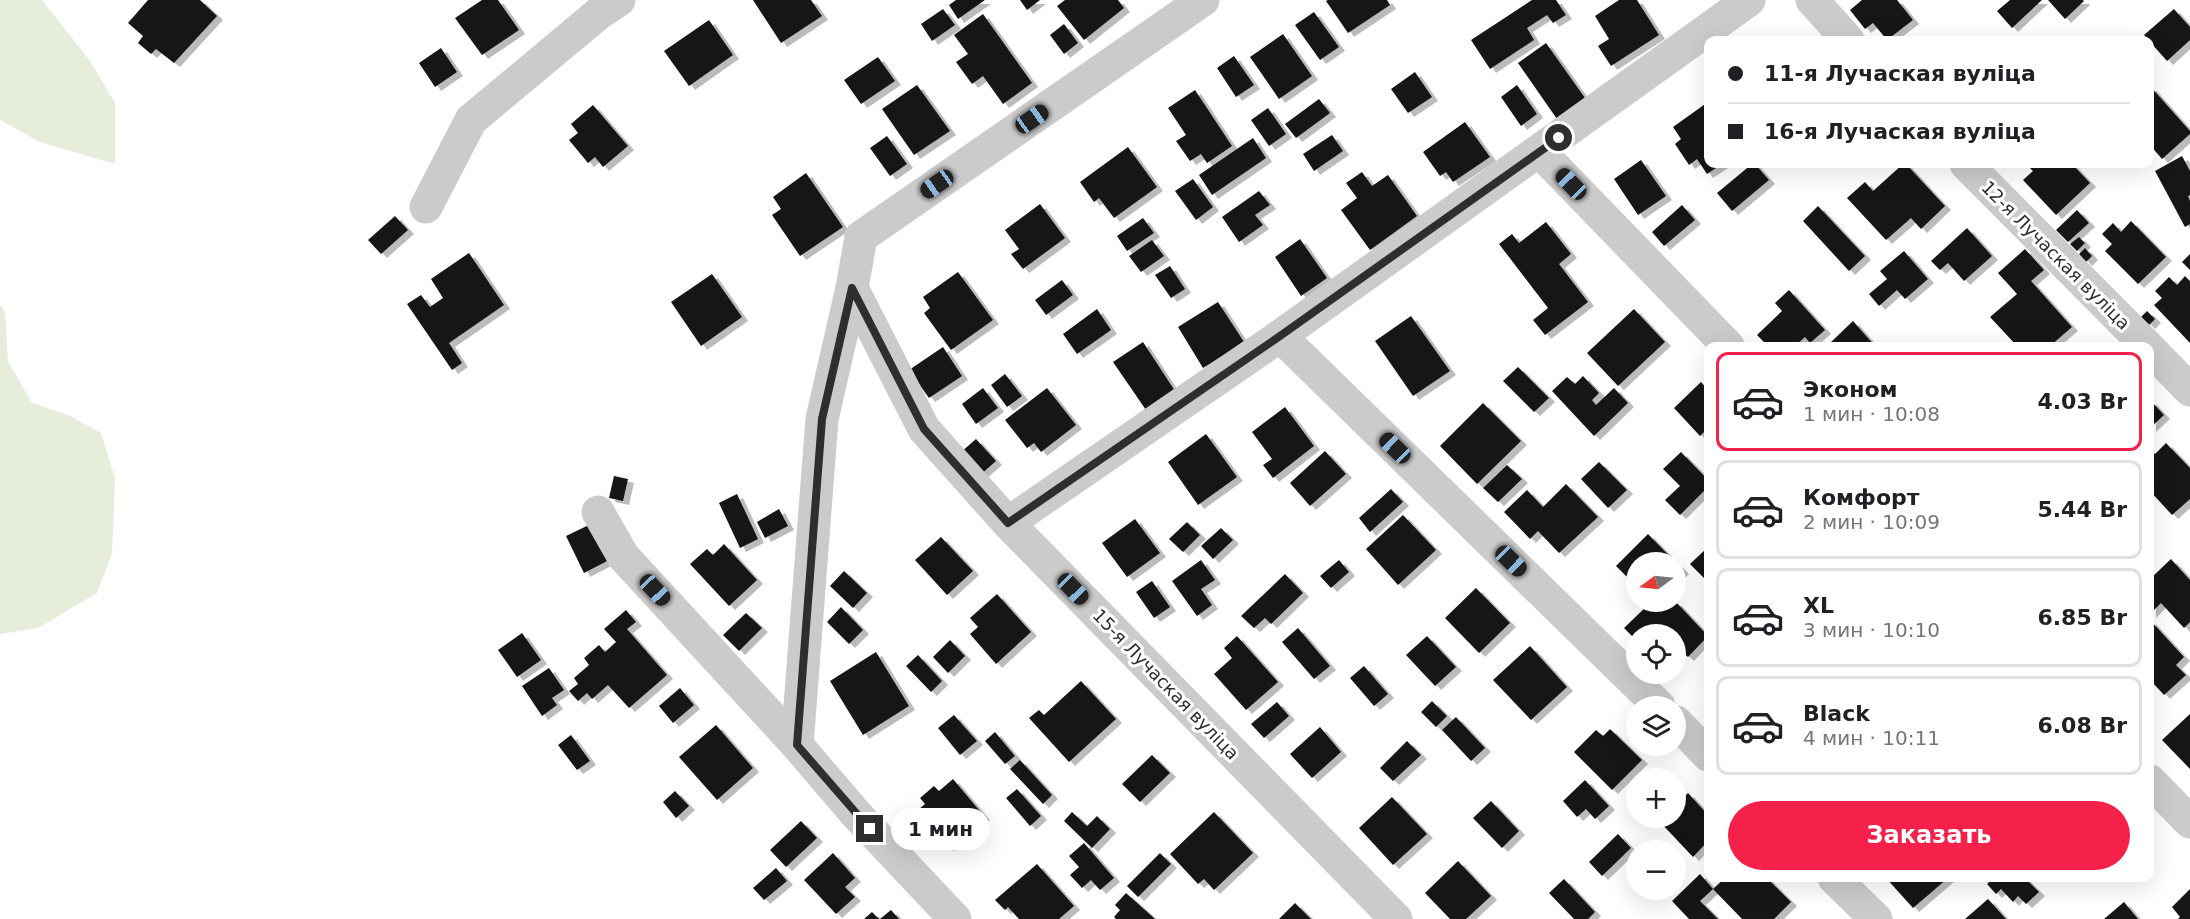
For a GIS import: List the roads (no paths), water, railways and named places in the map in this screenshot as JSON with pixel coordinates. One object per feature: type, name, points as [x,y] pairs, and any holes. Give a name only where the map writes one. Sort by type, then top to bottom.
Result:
[{"type":"street","points":[[797,745],[822,419],[852,288],[861,237],[1203,0]]},
{"type":"street","points":[[1008,523],[1280,336],[1540,152],[1749,0]]},
{"type":"street","points":[[1812,0],[1844,36]]},
{"type":"street","points":[[426,207],[471,120],[600,5]]},
{"type":"street","points":[[1540,152],[1724,342]]},
{"type":"street","name":"12-я Лучаская вуліца","points":[[1970,168],[2142,342]]},
{"type":"street","name":"15-я Лучаская вуліца","points":[[852,288],[924,429],[1008,523],[1396,919]]},
{"type":"street","points":[[1280,336],[1649,696]]},
{"type":"street","name":"12-я Лучаская вуліца","points":[[2154,354],[2190,390]]},
{"type":"street","points":[[598,512],[623,556],[797,745],[856,814],[955,919]]},
{"type":"street","points":[[1686,733],[1704,751]]},
{"type":"street","points":[[2154,785],[2190,822]]},
{"type":"street","points":[[1838,882],[1876,919]]}]
